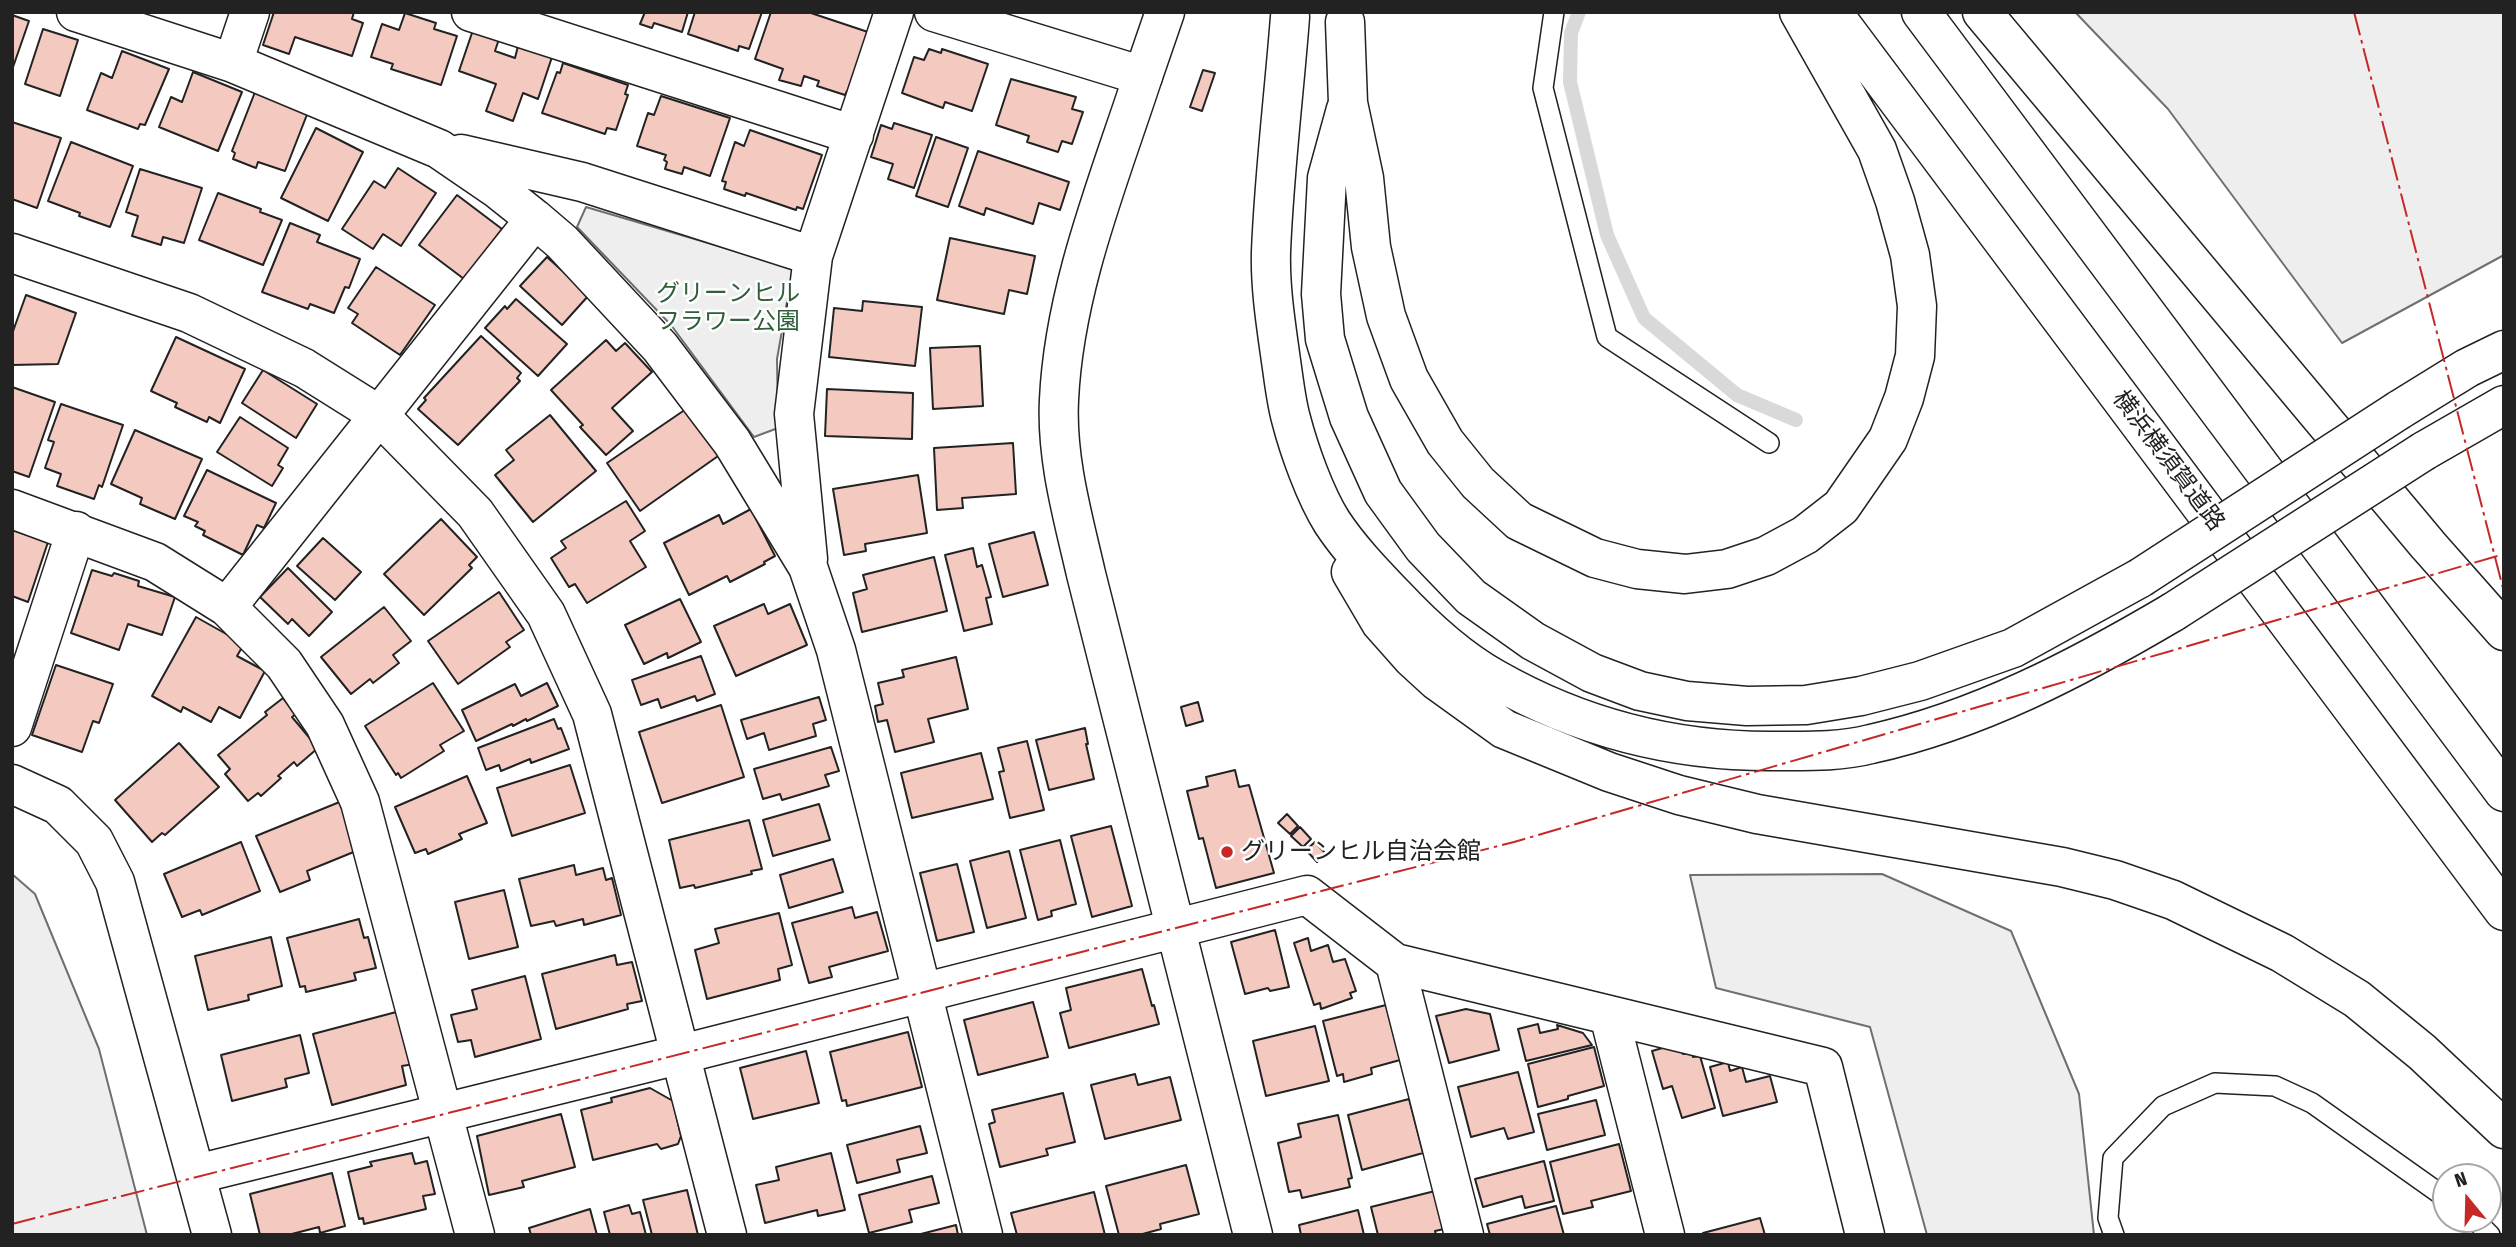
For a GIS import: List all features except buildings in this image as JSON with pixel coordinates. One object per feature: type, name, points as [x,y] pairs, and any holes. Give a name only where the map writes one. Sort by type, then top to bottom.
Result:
[{"type":"main road","points":[[76,12],[233,63],[439,149],[582,182],[813,256]]},
{"type":"main road","points":[[233,63],[250,12]]},
{"type":"main road","points":[[471,12],[854,135]]},
{"type":"main road","points":[[808,567],[794,414],[813,256],[894,12]]},
{"type":"main road","points":[[934,12],[1143,76]]},
{"type":"main road","points":[[1165,12],[1087,248],[1067,329],[1059,401],[1063,470],[1083,561],[1253,1235]]},
{"type":"main road","points":[[1345,22],[1348,103],[1364,178],[1371,247],[1386,316],[1409,379],[1446,442],[1478,483],[1519,521],[1595,558],[1637,569],[1685,574],[1727,569],[1766,556],[1805,535],[1841,507],[1888,439],[1904,398],[1915,356],[1917,306],[1910,255],[1890,188],[1877,150],[1799,12]]},
{"type":"main road","name":"横浜横須賀道路","points":[[1832,12],[2504,911]]},
{"type":"main road","points":[[1921,12],[2504,792]]},
{"type":"main road","points":[[1982,12],[2428,545],[2504,631]]},
{"type":"main road","points":[[1290,17],[1271,254],[1275,313],[1290,418],[1305,463],[1353,576],[1381,623],[1436,680],[1504,729],[1609,772],[1679,795],[1757,814],[2062,867],[2115,880],[2173,900],[2282,953],[2357,999],[2422,1052],[2504,1129]]},
{"type":"main road","points":[[1348,103],[1327,178],[1321,294],[1325,339],[1349,417],[1383,492],[1423,547],[1471,597],[1533,641],[1592,673],[1640,691],[1699,702],[1747,706],[1806,705],[1861,696],[1920,681],[2001,653],[2140,578],[2399,410],[2467,368],[2504,350]]},
{"type":"main road","points":[[439,149],[496,188],[562,243],[660,347],[732,442],[808,567],[836,650],[983,1235]]},
{"type":"main road","points":[[227,607],[535,219]]},
{"type":"main road","points":[[12,253],[189,313],[304,368],[379,415],[475,513],[546,614],[592,714],[727,1235]]},
{"type":"main road","points":[[1331,520],[1368,568],[1440,639],[1492,678],[1542,703],[1590,723],[1646,740],[1703,748],[1823,751],[1868,745],[1914,733],[1998,703],[2058,677],[2173,612],[2424,451],[2504,405]]},
{"type":"main road","points":[[12,509],[155,562],[227,607],[284,664],[325,725],[360,802],[475,1235]]},
{"type":"main road","points":[[12,727],[76,531]]},
{"type":"main road","points":[[12,784],[58,805],[94,841],[115,882],[212,1235]]},
{"type":"main road","points":[[197,1174],[1307,895],[1395,963],[1823,1067],[1865,1235]]},
{"type":"main road","points":[[1395,963],[1464,1235]]},
{"type":"main road","points":[[1609,1014],[1664,1235]]},
{"type":"lane","points":[[1554,12],[1543,88],[1607,337],[1769,443]]},
{"type":"lane","points":[[2114,1235],[2108,1219],[2113,1158],[2163,1106],[2216,1083],[2275,1086],[2312,1102],[2432,1188]]},
{"type":"green space","points":[[2075,12],[2504,12],[2504,255],[2342,343],[2168,109]]},
{"type":"green space","name":"グリーンヒル フラワー公園","points":[[586,207],[793,268],[777,359],[778,428],[754,437],[671,325],[577,227]]},
{"type":"green space","points":[[12,874],[35,894],[99,1049],[147,1235],[12,1235]]},
{"type":"green space","points":[[1882,874],[2011,931],[2079,1094],[2094,1235],[1927,1235],[1870,1027],[1716,988],[1690,875]]},
{"type":"waterway","points":[[1579,12],[1571,33],[1570,82],[1607,235],[1644,318],[1737,395],[1796,420]]},
{"type":"power","points":[[2354,12],[2504,592]]},
{"type":"power","points":[[12,1224],[1514,842],[2504,554]]},
{"type":"place","name":"グリーンヒル自治会館","points":[[1227,852]]}]
